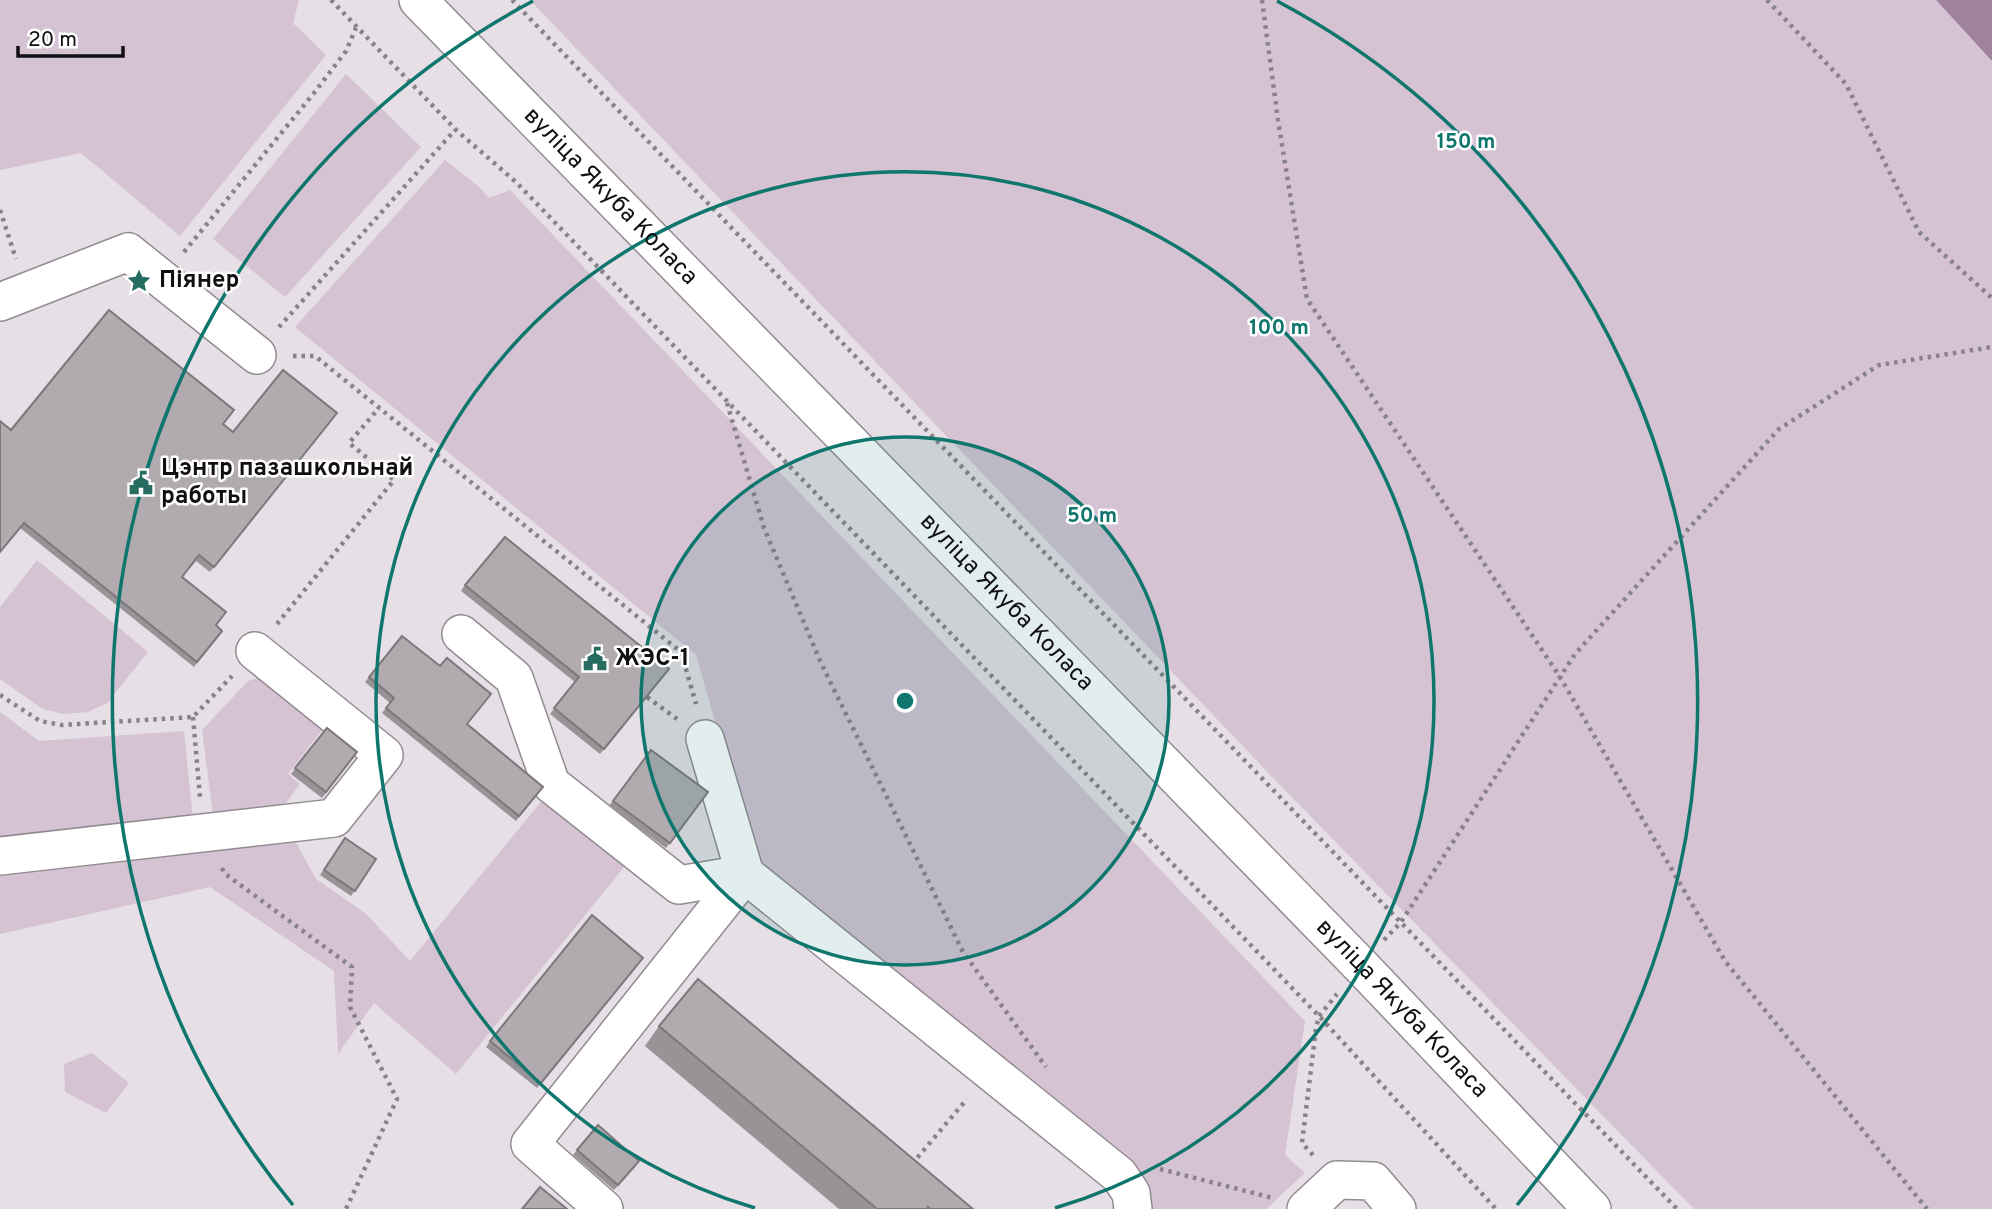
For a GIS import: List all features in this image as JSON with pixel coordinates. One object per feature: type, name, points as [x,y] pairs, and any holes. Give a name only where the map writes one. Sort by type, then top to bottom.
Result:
[{"type":"street","name":"вуліца Якуба Коласа","points":[[418,0],[1360,965],[1592,1209]]},
{"type":"street","points":[[14,297],[128,252],[267,343]]},
{"type":"street","points":[[461,634],[514,678],[551,784],[679,885],[745,874]]},
{"type":"street","points":[[0,856],[202,818],[334,818],[384,755],[255,651]]},
{"type":"street","points":[[705,739],[745,874],[1119,1175],[1131,1193],[1133,1209]]},
{"type":"street","points":[[604,1209],[530,1144],[745,874]]},
{"type":"street","points":[[1307,1208],[1337,1180],[1373,1181],[1397,1209]]},
{"type":"path","points":[[331,0],[456,130],[516,181],[1319,1016],[1496,1209]]},
{"type":"path","points":[[512,0],[1677,1209]]},
{"type":"path","points":[[1262,0],[1307,299],[1560,677],[1724,961],[1927,1209]]},
{"type":"path","points":[[1767,0],[1846,84],[1919,232],[1992,298]]},
{"type":"path","points":[[178,258],[314,93],[346,51],[356,29]]},
{"type":"path","points":[[456,130],[267,343],[315,356],[681,652],[705,739]]},
{"type":"path","points":[[0,210],[14,297]]},
{"type":"path","points":[[1401,922],[1575,654],[1779,429],[1879,365],[1992,347]]},
{"type":"path","points":[[727,400],[764,528],[821,663],[963,952],[1050,1072]]},
{"type":"path","points":[[0,695],[40,721],[62,725],[192,717],[255,651],[394,480],[349,443],[379,408]]},
{"type":"path","points":[[192,717],[202,818],[224,873],[352,967],[351,1007],[397,1099],[345,1209]]},
{"type":"path","points":[[1301,1143],[1316,1028]]},
{"type":"path","points":[[908,1169],[990,1072]]},
{"type":"path","points":[[1151,1167],[1307,1208]]},
{"type":"shaded area","points":[[0,0],[299,0],[293,23],[326,55],[180,236],[81,153],[0,170]]},
{"type":"shaded area","points":[[530,0],[1936,0],[1992,61],[1992,1209],[1694,1209],[1280,785]]},
{"type":"shaded area","points":[[1936,0],[1992,0],[1992,61]]},
{"type":"shaded area","points":[[346,74],[421,147],[285,297],[213,239]]},
{"type":"shaded area","points":[[445,160],[489,198],[510,190],[1305,1021],[1285,1155],[1305,1173],[1266,1209],[1144,1209],[1138,1171],[755,861],[696,655],[295,327]]},
{"type":"shaded area","points":[[37,560],[148,652],[107,703],[88,712],[63,714],[43,709],[0,679],[0,607]]},
{"type":"shaded area","points":[[259,678],[326,725],[288,774],[300,784],[283,807],[213,815],[202,730],[248,681]]},
{"type":"shaded area","points":[[0,712],[39,741],[184,731],[193,820],[0,843]]},
{"type":"shaded area","points":[[545,797],[625,866],[456,1074],[374,1003],[338,1054],[334,971],[210,887],[0,934],[0,867],[290,832],[316,879],[365,913],[410,961]]},
{"type":"shaded area","points":[[92,1053],[129,1083],[106,1113],[65,1092],[64,1064]]},
{"type":"building","name":"Цэнтр пазашкольнай работы","points":[[109,310],[234,410],[223,424],[233,432],[283,370],[337,413],[214,567],[199,555],[182,577],[226,612],[216,625],[222,631],[197,662],[24,523],[0,552],[0,421],[11,430]]},
{"type":"building","points":[[505,537],[669,669],[604,749],[554,708],[579,677],[465,585]]},
{"type":"building","points":[[402,636],[440,666],[447,658],[491,694],[467,724],[543,787],[519,816],[386,708],[394,698],[369,677]]},
{"type":"building","points":[[327,728],[357,752],[326,792],[295,768]]},
{"type":"building","points":[[651,750],[708,792],[670,843],[613,801]]},
{"type":"building","points":[[345,838],[376,859],[355,891],[324,870]]},
{"type":"building","points":[[592,915],[643,958],[541,1083],[490,1041]]},
{"type":"building","points":[[698,979],[973,1209],[877,1209],[659,1026]]},
{"type":"building","points":[[598,1125],[639,1161],[618,1185],[577,1150]]},
{"type":"building","points":[[540,1187],[567,1209],[522,1209]]},
{"type":"place","name":"Піянер","points":[[139,281]]},
{"type":"place","name":"Цэнтр пазашкольнай работы","points":[[141,483]]},
{"type":"place","name":"ЖЭС-1","points":[[595,659]]}]
